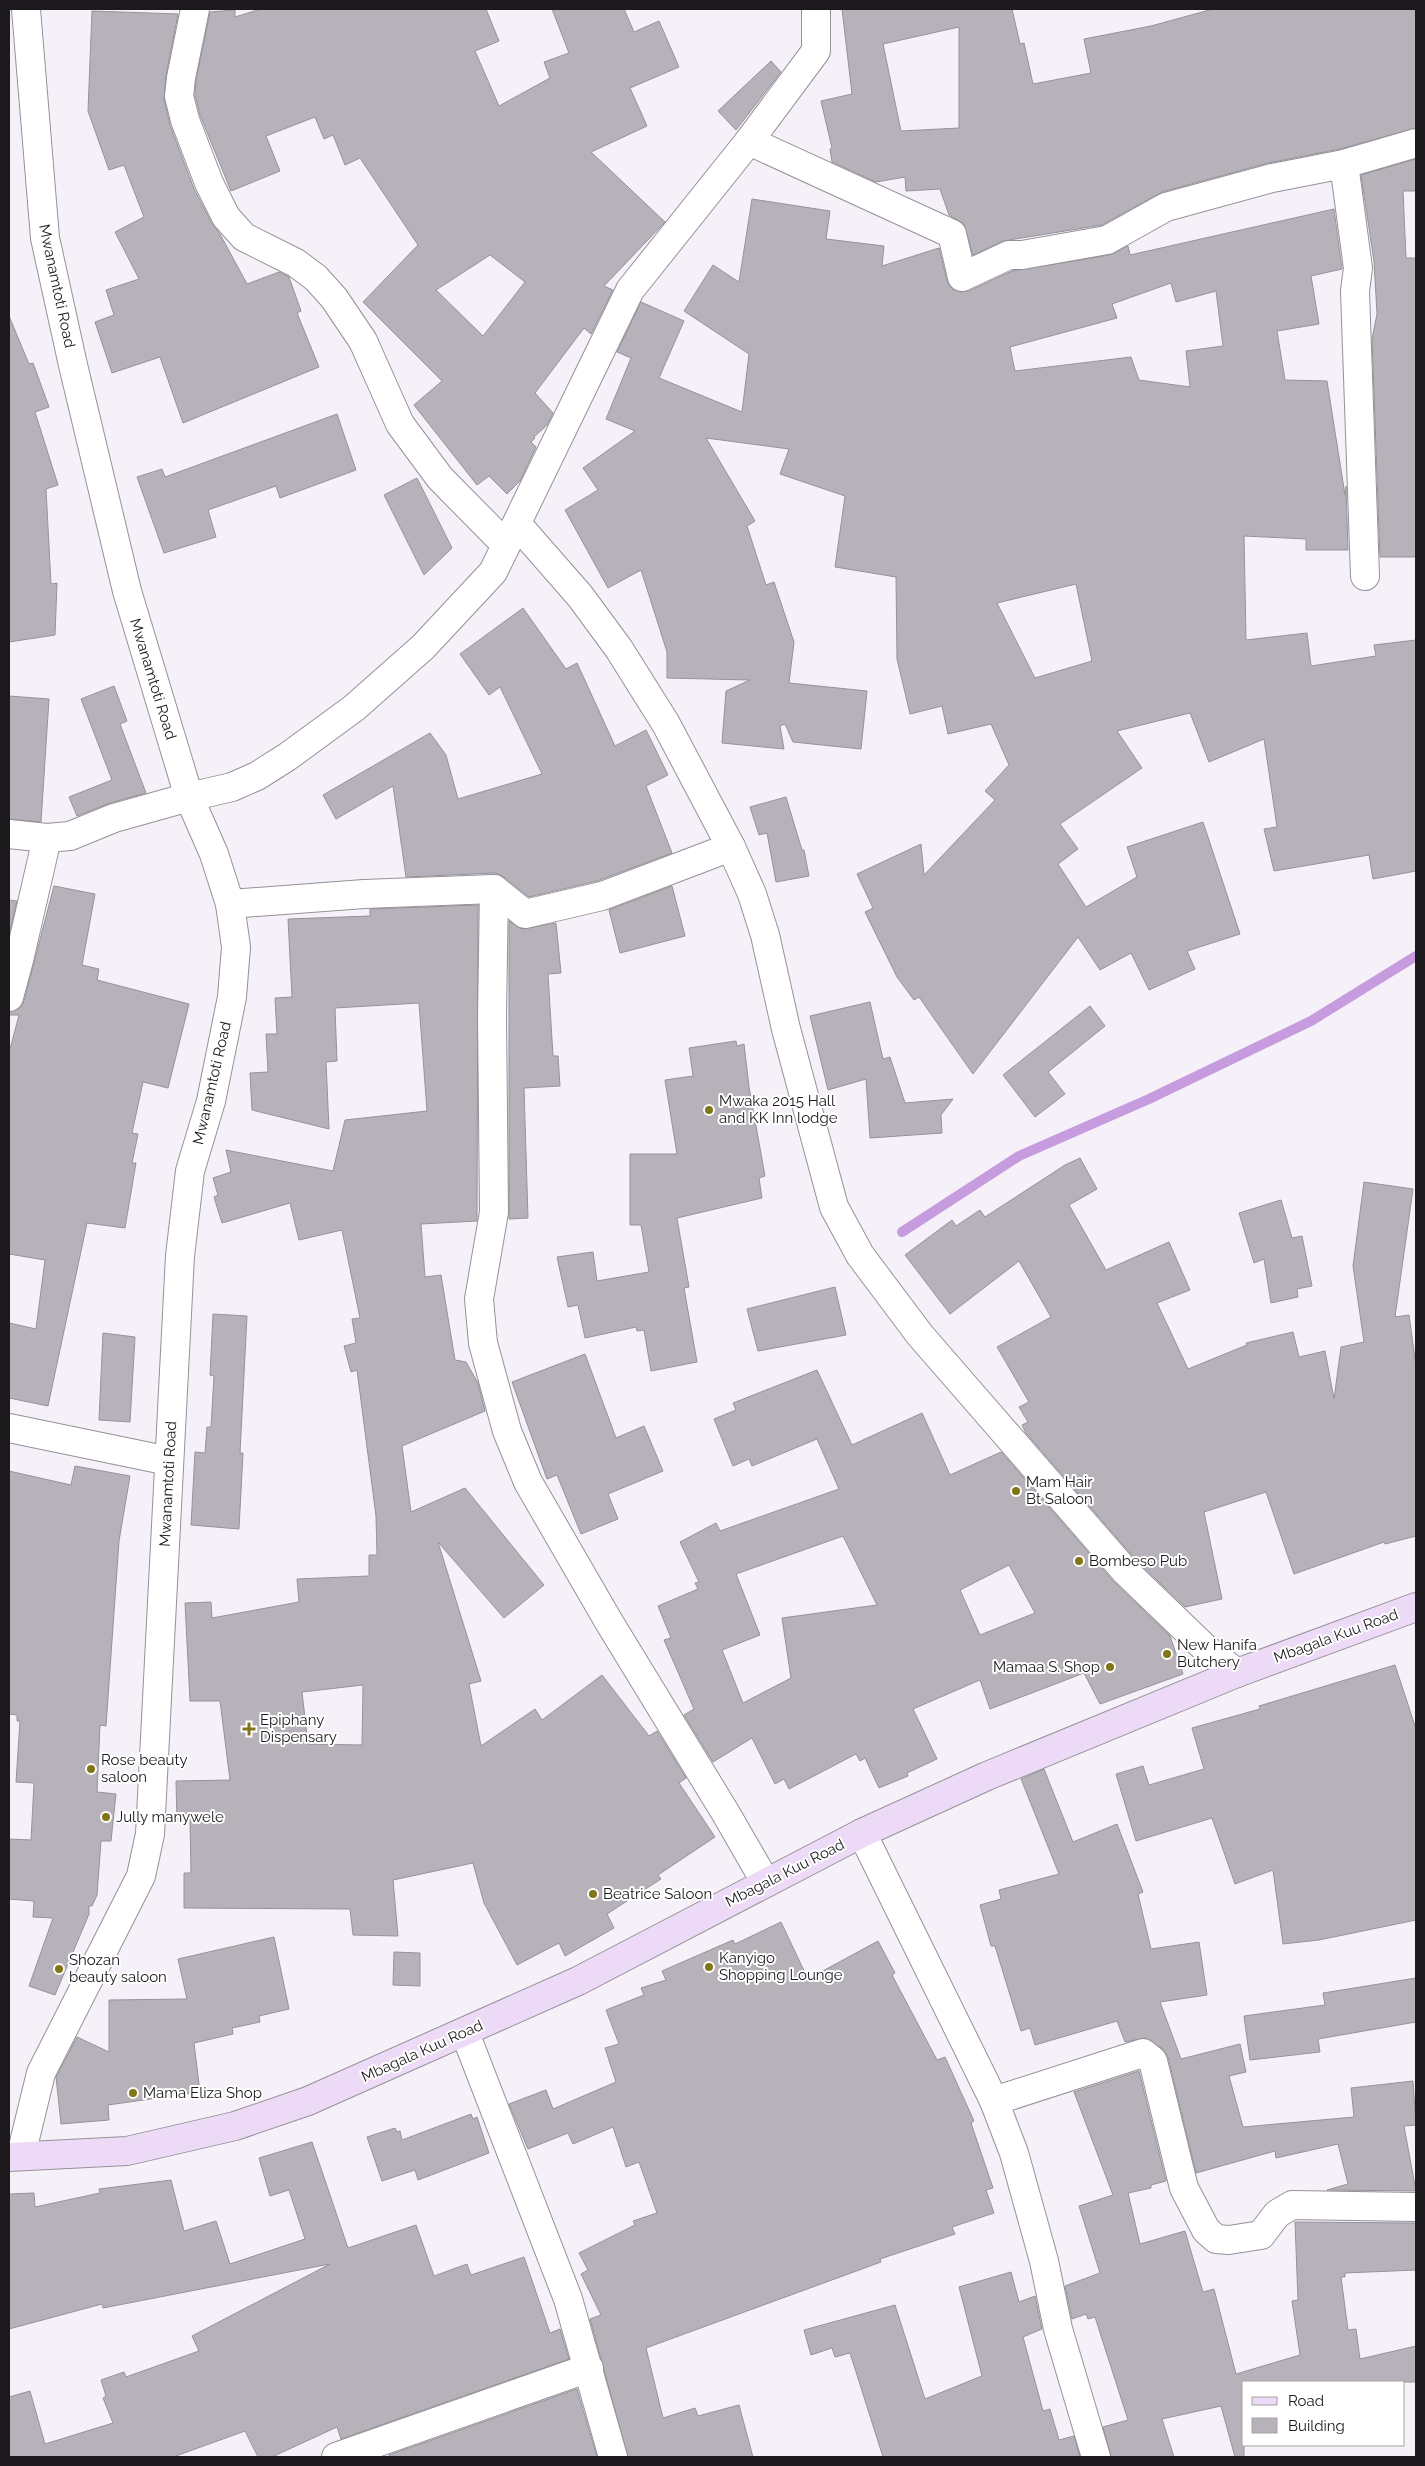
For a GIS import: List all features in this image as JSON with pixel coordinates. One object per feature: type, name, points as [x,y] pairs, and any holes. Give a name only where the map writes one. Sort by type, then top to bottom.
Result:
[{"type":"street","name":"Mwanamtoti Road","points":[[15,2156],[41,2073],[141,1876],[150,1834],[180,1256],[190,1171],[211,1101],[232,997],[236,947],[230,904],[214,854],[189,796],[127,591],[44,238],[26,9]]},
{"type":"street","points":[[195,9],[181,78],[180,96],[185,120],[205,174],[226,217],[244,237],[296,263],[316,278],[334,298],[363,341],[400,424],[440,478],[511,535],[580,596],[619,649],[666,724],[732,847],[752,894],[765,935],[786,1029],[834,1207],[860,1255],[920,1335],[1126,1572],[1205,1648],[1238,1673]]},
{"type":"street","points":[[9,834],[47,838],[70,836],[114,818],[189,796],[232,787],[257,776],[287,758],[354,708],[423,647],[493,572],[630,290],[749,141],[816,51],[816,9]]},
{"type":"street","points":[[749,141],[952,234],[962,277],[1009,255],[1022,255],[1107,240],[1166,207],[1272,178],[1344,164],[1416,143]]},
{"type":"street","points":[[1344,164],[1358,268],[1355,291],[1365,576]]},
{"type":"street","points":[[9,997],[47,838]]},
{"type":"street","points":[[230,904],[364,894],[494,889],[525,914],[602,896],[732,847]]},
{"type":"street","points":[[494,889],[492,1017],[494,1212],[480,1299],[483,1343],[505,1423],[528,1482],[628,1656],[725,1812],[766,1883]]},
{"type":"street","points":[[9,1428],[169,1461]]},
{"type":"street","name":"Mbagala Kuu Road","points":[[15,2156],[127,2151],[235,2126],[308,2101],[465,2033],[578,1981],[862,1833],[987,1776],[1238,1673],[1416,1607]]},
{"type":"street","points":[[862,1833],[994,2101],[1014,2153],[1044,2261],[1058,2329],[1096,2457]]},
{"type":"street","points":[[465,2033],[568,2299],[613,2457]]},
{"type":"street","points":[[994,2101],[1143,2053],[1153,2061],[1184,2188],[1206,2230],[1216,2239],[1229,2240],[1261,2234],[1277,2214],[1292,2205],[1416,2207]]},
{"type":"street","points":[[336,2457],[589,2368]]},
{"type":"building","points":[[261,9],[486,9],[499,41],[475,51],[499,106],[550,78],[544,62],[569,53],[552,9],[624,9],[634,32],[659,21],[679,67],[630,88],[647,126],[591,152],[665,222],[604,286],[613,290],[591,334],[584,328],[535,393],[553,413],[547,425],[531,442],[536,447],[520,481],[507,494],[489,476],[477,485],[414,405],[442,381],[363,302],[418,245],[360,158],[345,165],[333,135],[324,139],[315,117],[266,136],[280,171],[231,191],[200,115],[195,95],[196,80],[210,12],[235,10],[235,17]],"holes":[[[490,255],[525,282],[483,336],[436,290]]]},
{"type":"building","points":[[842,9],[1012,9],[1020,44],[1024,43],[1033,84],[1091,73],[1084,39],[1151,26],[1213,9],[1416,9],[1416,128],[1340,149],[1268,163],[1162,192],[1102,225],[1003,241],[973,255],[964,224],[949,215],[940,189],[906,191],[905,177],[876,182],[832,162],[830,149],[832,148],[821,101],[852,94]],"holes":[[[959,27],[959,128],[901,131],[883,44]]]},
{"type":"building","points":[[92,11],[178,14],[166,75],[164,99],[170,125],[194,189],[247,284],[279,272],[289,277],[301,311],[297,313],[319,367],[183,423],[160,357],[112,373],[95,322],[114,315],[106,290],[139,279],[115,232],[144,217],[124,165],[109,170],[88,111]]},
{"type":"building","points":[[771,61],[781,72],[736,130],[718,111]]},
{"type":"building","points":[[1416,159],[1416,191],[1403,191],[1406,258],[1416,258],[1416,557],[1380,557],[1372,339],[1377,314],[1374,261],[1361,175]]},
{"type":"building","points":[[752,199],[830,211],[826,239],[884,246],[882,266],[939,248],[947,281],[952,289],[960,292],[969,291],[1012,271],[1110,255],[1128,246],[1130,255],[1334,209],[1342,269],[1311,276],[1319,324],[1277,331],[1285,380],[1327,381],[1345,495],[1346,486],[1348,550],[1306,550],[1306,539],[1244,536],[1246,640],[1307,633],[1311,666],[1376,656],[1374,645],[1416,640],[1416,871],[1373,879],[1369,855],[1274,871],[1264,829],[1277,827],[1264,739],[1209,762],[1190,713],[1117,731],[1142,768],[1060,824],[1078,849],[1058,864],[1086,907],[1137,877],[1127,847],[1203,822],[1240,934],[1187,951],[1195,969],[1149,990],[1131,953],[1100,970],[1078,937],[973,1074],[919,997],[914,1000],[897,977],[865,912],[873,908],[857,874],[921,844],[924,875],[995,800],[985,791],[1009,765],[991,724],[948,734],[942,706],[910,714],[897,659],[896,577],[835,567],[845,496],[780,474],[789,449],[706,438],[755,521],[747,526],[766,585],[774,582],[794,642],[789,683],[867,691],[861,749],[793,742],[785,724],[780,726],[784,749],[722,743],[726,691],[750,680],[667,678],[667,652],[641,570],[608,588],[565,510],[598,490],[583,468],[635,431],[606,419],[631,358],[617,352],[641,302],[684,321],[659,378],[742,412],[749,354],[684,311],[713,265],[739,282]],"holes":[[[1171,283],[1176,302],[1216,291],[1223,346],[1186,351],[1190,387],[1139,380],[1131,357],[1015,371],[1010,347],[1117,318],[1112,304]],[[1076,584],[1092,661],[1035,678],[997,603]]]},
{"type":"building","points":[[9,316],[29,364],[33,363],[49,407],[35,412],[58,485],[46,489],[51,584],[57,583],[55,635],[9,642]]},
{"type":"building","points":[[337,414],[356,470],[280,498],[276,486],[208,510],[216,537],[164,553],[137,477],[162,469],[165,477]]},
{"type":"building","points":[[417,478],[452,548],[424,575],[384,495]]},
{"type":"building","points":[[523,608],[566,669],[577,663],[615,746],[646,730],[668,775],[646,786],[672,853],[597,881],[529,897],[504,877],[495,873],[406,877],[393,786],[336,819],[323,795],[430,733],[446,755],[458,799],[542,774],[500,687],[489,695],[460,654]]},
{"type":"building","points":[[114,686],[127,721],[120,724],[146,793],[110,803],[77,816],[69,797],[112,780],[81,699]]},
{"type":"building","points":[[9,696],[49,699],[41,822],[9,819]]},
{"type":"building","points":[[786,797],[802,850],[804,850],[809,876],[776,882],[767,833],[759,835],[750,807]]},
{"type":"building","points":[[54,886],[95,894],[82,965],[99,969],[97,980],[189,1004],[168,1088],[143,1082],[132,1133],[138,1134],[132,1163],[136,1163],[125,1228],[87,1223],[48,1406],[9,1398],[9,1323],[36,1329],[45,1260],[9,1254],[9,1053],[19,1015],[9,1015],[9,1012],[20,1008],[24,1001]]},
{"type":"building","points":[[672,886],[685,936],[620,953],[609,910]]},
{"type":"building","points":[[9,900],[17,901],[9,935]]},
{"type":"building","points":[[478,905],[477,1221],[421,1224],[425,1277],[441,1275],[455,1360],[466,1362],[478,1383],[485,1411],[402,1446],[411,1512],[465,1488],[544,1585],[504,1618],[438,1542],[481,1681],[469,1684],[481,1746],[535,1709],[542,1720],[602,1675],[649,1736],[657,1731],[686,1778],[679,1783],[715,1837],[658,1875],[661,1879],[607,1914],[614,1928],[565,1956],[559,1943],[517,1965],[484,1903],[473,1863],[393,1880],[398,1936],[353,1935],[350,1909],[184,1908],[184,1873],[191,1873],[190,1820],[177,1821],[176,1781],[230,1780],[220,1701],[190,1701],[185,1603],[211,1602],[212,1618],[299,1602],[297,1579],[369,1576],[369,1555],[377,1555],[376,1516],[357,1370],[351,1372],[344,1346],[356,1343],[352,1319],[360,1318],[342,1230],[299,1240],[290,1203],[222,1223],[214,1197],[218,1195],[213,1178],[231,1172],[226,1150],[333,1171],[345,1120],[427,1111],[419,1003],[335,1008],[337,1061],[326,1062],[329,1129],[252,1110],[250,1073],[268,1072],[266,1034],[277,1034],[275,998],[292,997],[288,919],[370,916],[370,909]],"holes":[[[363,1685],[362,1745],[308,1744],[302,1692]]]},
{"type":"building","points":[[509,921],[522,929],[556,923],[561,973],[548,974],[553,1056],[558,1056],[560,1086],[524,1088],[528,1218],[509,1219]]},
{"type":"building","points":[[870,1002],[883,1059],[890,1057],[905,1103],[953,1099],[941,1115],[942,1133],[870,1138],[866,1079],[828,1090],[810,1016]]},
{"type":"building","points":[[1090,1006],[1105,1026],[1048,1072],[1065,1094],[1035,1117],[1003,1075]]},
{"type":"building","points":[[736,1041],[737,1046],[744,1044],[749,1087],[765,1176],[759,1178],[762,1198],[677,1218],[689,1287],[684,1288],[697,1362],[651,1371],[644,1330],[637,1331],[636,1327],[585,1338],[578,1305],[568,1307],[557,1257],[593,1252],[597,1281],[649,1272],[641,1225],[630,1225],[630,1154],[677,1154],[665,1080],[693,1076],[689,1048]]},
{"type":"building","points":[[1080,1158],[1097,1189],[1069,1205],[1106,1270],[1169,1242],[1190,1290],[1157,1303],[1188,1369],[1247,1345],[1246,1343],[1293,1332],[1299,1357],[1325,1351],[1334,1399],[1341,1347],[1364,1342],[1353,1266],[1364,1182],[1413,1189],[1395,1317],[1409,1315],[1416,1366],[1416,1536],[1385,1544],[1384,1542],[1294,1574],[1266,1492],[1204,1512],[1222,1599],[1185,1607],[1137,1561],[1026,1433],[1022,1425],[1028,1422],[1019,1407],[1029,1402],[997,1347],[1051,1317],[1019,1261],[950,1314],[905,1255],[952,1220],[956,1226],[980,1210],[985,1217],[1065,1165]]},
{"type":"building","points":[[1281,1200],[1292,1238],[1302,1236],[1312,1286],[1297,1289],[1298,1297],[1271,1303],[1264,1259],[1254,1263],[1239,1213]]},
{"type":"building","points":[[835,1287],[846,1335],[758,1351],[747,1309]]},
{"type":"building","points":[[213,1314],[247,1316],[240,1453],[243,1453],[239,1529],[191,1525],[195,1452],[205,1453],[207,1427],[211,1427],[214,1376],[210,1375]]},
{"type":"building","points":[[103,1333],[135,1337],[130,1422],[99,1420]]},
{"type":"building","points":[[585,1354],[616,1438],[644,1426],[663,1471],[608,1494],[618,1519],[581,1534],[557,1475],[547,1479],[512,1382]]},
{"type":"building","points":[[817,1370],[852,1445],[922,1413],[950,1475],[1001,1452],[1114,1582],[1170,1636],[1183,1674],[1100,1704],[1084,1673],[990,1709],[980,1680],[913,1709],[937,1759],[907,1773],[908,1776],[879,1788],[865,1758],[860,1761],[856,1754],[789,1789],[784,1779],[775,1784],[752,1738],[713,1762],[684,1715],[694,1709],[664,1640],[671,1638],[658,1606],[698,1589],[695,1583],[699,1582],[680,1542],[716,1523],[720,1531],[839,1489],[817,1439],[752,1466],[749,1459],[733,1466],[714,1419],[736,1410],[733,1403]],"holes":[[[843,1536],[877,1605],[782,1618],[791,1678],[743,1703],[722,1650],[760,1635],[736,1574]],[[1009,1565],[1035,1613],[980,1635],[960,1590]]]},
{"type":"building","points":[[75,1466],[130,1476],[119,1541],[106,1726],[100,1725],[97,1792],[116,1794],[111,1841],[101,1841],[97,1895],[92,1906],[89,1906],[89,1914],[55,1995],[29,1986],[53,1918],[33,1917],[34,1901],[9,1899],[9,1839],[31,1840],[34,1783],[16,1782],[20,1721],[17,1721],[17,1715],[9,1714],[9,1471],[71,1485]]},
{"type":"building","points":[[1395,1665],[1416,1729],[1416,1920],[1319,1940],[1283,1944],[1273,1870],[1235,1884],[1212,1818],[1136,1841],[1116,1774],[1143,1766],[1149,1785],[1204,1769],[1192,1728],[1260,1709],[1259,1706]]},
{"type":"building","points":[[1044,1769],[1073,1842],[1117,1824],[1143,1892],[1138,1894],[1151,1949],[1199,1942],[1207,1995],[1160,2002],[1181,2059],[1240,2044],[1246,2072],[1229,2076],[1243,2127],[1354,2117],[1351,2088],[1413,2081],[1416,2125],[1404,2126],[1416,2191],[1327,2190],[1348,2184],[1338,2144],[1276,2158],[1275,2151],[1196,2173],[1168,2057],[1163,2049],[1145,2038],[1125,2042],[1117,2021],[1035,2045],[1030,2028],[1021,2031],[995,1946],[991,1946],[980,1905],[1001,1899],[999,1890],[1059,1874],[1021,1779]]},
{"type":"building","points":[[781,1922],[808,1979],[878,1941],[895,1973],[892,1975],[937,2060],[945,2057],[974,2121],[971,2123],[993,2188],[986,2190],[994,2213],[952,2227],[955,2234],[880,2259],[881,2262],[646,2348],[663,2418],[695,2408],[698,2416],[739,2405],[753,2457],[628,2457],[590,2319],[601,2315],[581,2274],[588,2270],[579,2253],[635,2225],[633,2221],[657,2213],[639,2162],[626,2167],[613,2127],[573,2144],[568,2133],[528,2149],[509,2104],[546,2090],[553,2109],[616,2082],[605,2048],[619,2044],[606,2010],[644,1995],[641,1988],[666,1980],[662,1971],[733,1940],[735,1944]]},
{"type":"building","points":[[274,1937],[289,2009],[259,2016],[260,2022],[232,2028],[233,2034],[194,2043],[200,2092],[108,2105],[109,2120],[61,2124],[56,2077],[77,2037],[109,2052],[109,2000],[187,1999],[178,1959]]},
{"type":"building","points":[[394,1952],[420,1953],[420,1986],[393,1985]]},
{"type":"building","points":[[1416,1978],[1416,2022],[1318,2039],[1320,2052],[1250,2060],[1244,2016],[1325,2005],[1323,1993]]},
{"type":"building","points":[[1139,2071],[1166,2181],[1151,2185],[1151,2188],[1128,2193],[1140,2244],[1185,2231],[1203,2292],[1214,2289],[1236,2374],[1300,2355],[1292,2301],[1298,2300],[1295,2222],[1416,2223],[1416,2270],[1345,2273],[1345,2277],[1341,2277],[1348,2330],[1356,2329],[1360,2359],[1416,2346],[1416,2382],[1242,2381],[1242,2446],[1244,2446],[1244,2457],[1235,2457],[1221,2406],[1162,2419],[1174,2457],[1111,2457],[1103,2427],[1128,2420],[1095,2317],[1088,2319],[1086,2314],[1072,2319],[1065,2286],[1100,2273],[1079,2206],[1113,2195],[1074,2092]]},
{"type":"building","points":[[471,2114],[473,2119],[477,2117],[489,2153],[418,2180],[415,2170],[382,2181],[367,2137],[395,2128],[397,2132],[400,2131],[402,2140]]},
{"type":"building","points":[[312,2142],[348,2248],[416,2225],[434,2276],[467,2264],[471,2275],[524,2257],[550,2333],[560,2329],[569,2359],[341,2439],[337,2427],[272,2457],[258,2457],[245,2431],[173,2457],[9,2457],[9,2397],[30,2391],[45,2444],[113,2423],[103,2398],[106,2396],[101,2380],[124,2372],[126,2377],[199,2351],[192,2336],[330,2264],[103,2308],[102,2304],[9,2329],[9,2194],[34,2193],[35,2207],[100,2193],[99,2189],[171,2180],[184,2231],[216,2221],[230,2264],[305,2239],[289,2190],[270,2196],[259,2158]]},
{"type":"building","points":[[1011,2272],[1019,2302],[1035,2296],[1042,2329],[1023,2337],[1043,2411],[1050,2409],[1059,2440],[1074,2436],[1080,2457],[883,2457],[850,2353],[835,2357],[832,2348],[811,2355],[804,2330],[895,2305],[925,2399],[982,2376],[959,2287]]},
{"type":"building","points":[[577,2389],[597,2457],[389,2457],[389,2455]]},
{"type":"waterway","points":[[902,1232],[1019,1156],[1149,1099],[1311,1021],[1416,956]]},
{"type":"place","name":"Mwaka 2015 Hall and KK Inn lodge","points":[[709,1110]]},
{"type":"place","name":"Mam Hair Bt Saloon","points":[[1016,1491]]},
{"type":"place","name":"Bombeso Pub","points":[[1079,1561]]},
{"type":"place","name":"New Hanifa Butchery","points":[[1167,1654]]},
{"type":"place","name":"Mamaa S. Shop","points":[[1110,1667]]},
{"type":"place","name":"Epiphany Dispensary","points":[[249,1729]]},
{"type":"place","name":"Rose beauty saloon","points":[[91,1769]]},
{"type":"place","name":"Jully manywele","points":[[106,1817]]},
{"type":"place","name":"Beatrice Saloon","points":[[593,1894]]},
{"type":"place","name":"Kanyigo Shopping Lounge","points":[[709,1967]]},
{"type":"place","name":"Shozan beauty saloon","points":[[59,1969]]},
{"type":"place","name":"Mama Eliza Shop","points":[[133,2093]]}]
